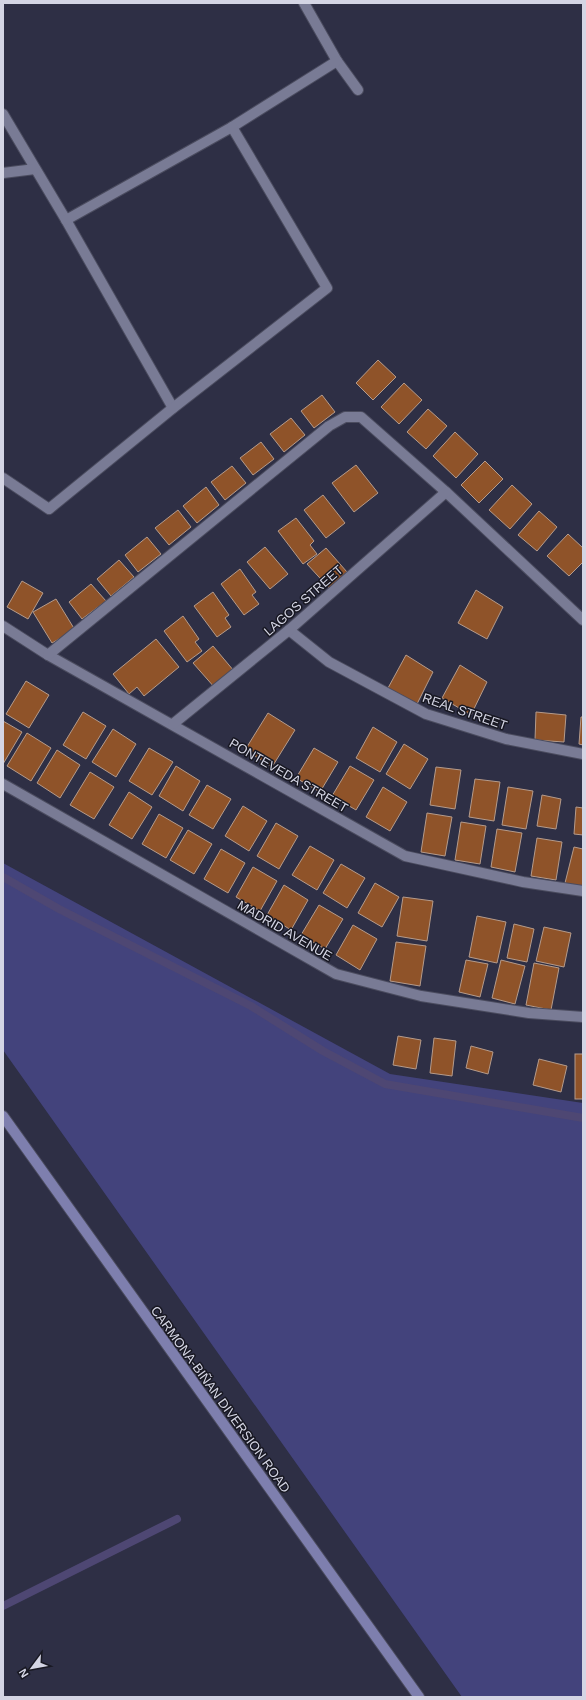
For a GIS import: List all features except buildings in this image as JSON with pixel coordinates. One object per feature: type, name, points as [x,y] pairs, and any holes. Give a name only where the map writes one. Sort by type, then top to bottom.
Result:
[{"type":"main road","name":"CARMONA-BIÑAN DIVERSION ROAD","points":[[3,1116],[419,1697]]},
{"type":"street","points":[[304,3],[337,61],[358,90]]},
{"type":"street","points":[[66,220],[232,127],[337,61]]},
{"type":"street","points":[[3,114],[66,220],[173,408]]},
{"type":"street","points":[[3,478],[48,509],[173,408],[328,288],[232,127]]},
{"type":"street","points":[[3,173],[35,169]]},
{"type":"street","points":[[48,655],[329,426],[345,417],[361,417],[446,492],[583,620]]},
{"type":"street","name":"LAGOS STREET","points":[[173,724],[289,630],[446,492]]},
{"type":"street","name":"PONTEVEDA STREET","points":[[3,626],[48,655],[173,724],[405,856],[523,882],[583,892]]},
{"type":"street","name":"REAL STREET","points":[[289,630],[329,662],[426,714],[506,739],[583,754]]},
{"type":"street","name":"MADRID AVENUE","points":[[3,784],[336,974],[421,996],[529,1013],[583,1017]]},
{"type":"shaded area","points":[[3,863],[390,1074],[583,1103],[583,1697],[462,1697],[3,1050]]},
{"type":"waterway","points":[[3,877],[59,909],[251,1006],[323,1051],[385,1084],[583,1118]]},
{"type":"waterway","points":[[3,1606],[177,1519]]}]
